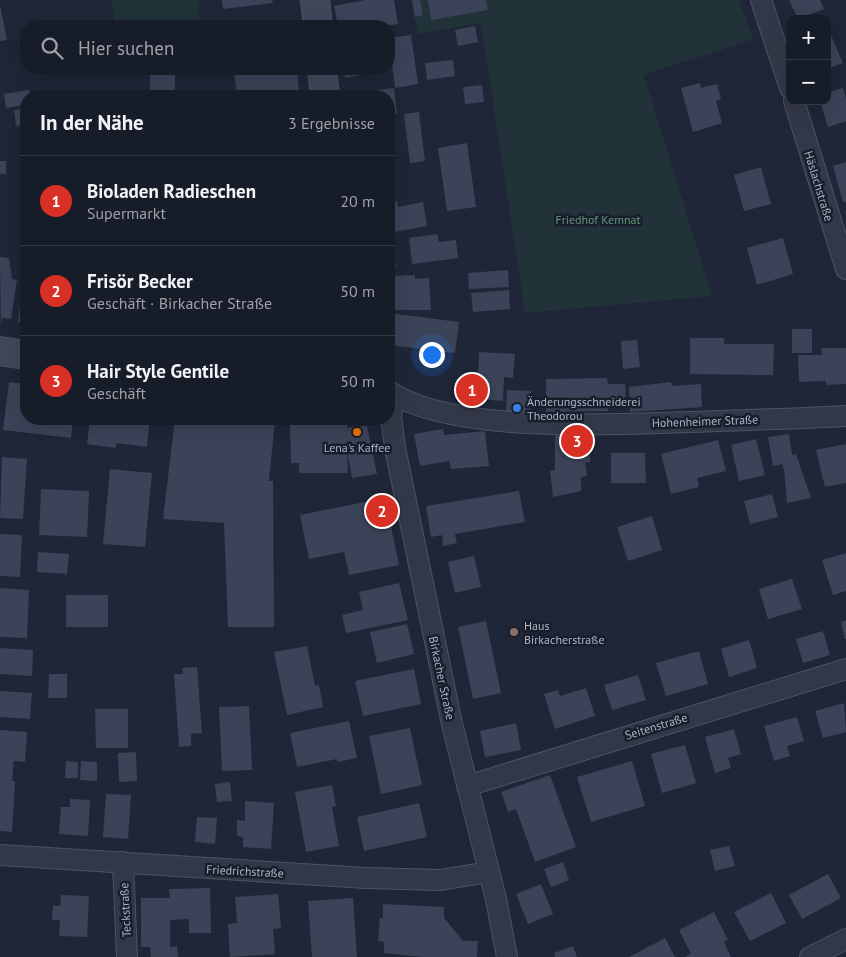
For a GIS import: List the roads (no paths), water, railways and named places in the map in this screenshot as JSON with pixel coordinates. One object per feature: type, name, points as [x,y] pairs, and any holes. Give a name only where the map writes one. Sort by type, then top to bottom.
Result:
[{"type":"main road","points":[[315,0],[317,20]]},
{"type":"main road","points":[[323,75],[324,90]]},
{"type":"main road","points":[[0,352],[20,354]]},
{"type":"street","points":[[760,0],[786,76]]},
{"type":"street","name":"Häslachstraße","points":[[795,105],[846,269]]},
{"type":"street","name":"Hohenheimer Straße","points":[[395,395],[444,412],[536,423],[660,423],[846,416]]},
{"type":"street","name":"Birkacher Straße","points":[[392,425],[448,704],[489,872],[507,957]]},
{"type":"street","name":"Seitenstraße","points":[[467,786],[846,668]]},
{"type":"street","name":"Friedrichstraße","points":[[0,855],[422,880],[458,879],[489,872]]},
{"type":"street","name":"Teckstraße","points":[[122,862],[127,957]]},
{"type":"street","points":[[810,957],[846,939]]},
{"type":"place","name":"Bioladen Radieschen","points":[[472,390]]},
{"type":"place","name":"Änderungsschneiderei Theodorou","points":[[517,408]]},
{"type":"place","name":"Lena's Kaffee","points":[[357,432]]},
{"type":"place","name":"Hair Style Gentile","points":[[577,441]]},
{"type":"place","name":"Frisör Becker","points":[[382,511]]},
{"type":"place","name":"Haus Birkacherstraße","points":[[514,632]]},
{"type":"park label","name":"Friedhof Kemnat","points":[[598,219]]}]
